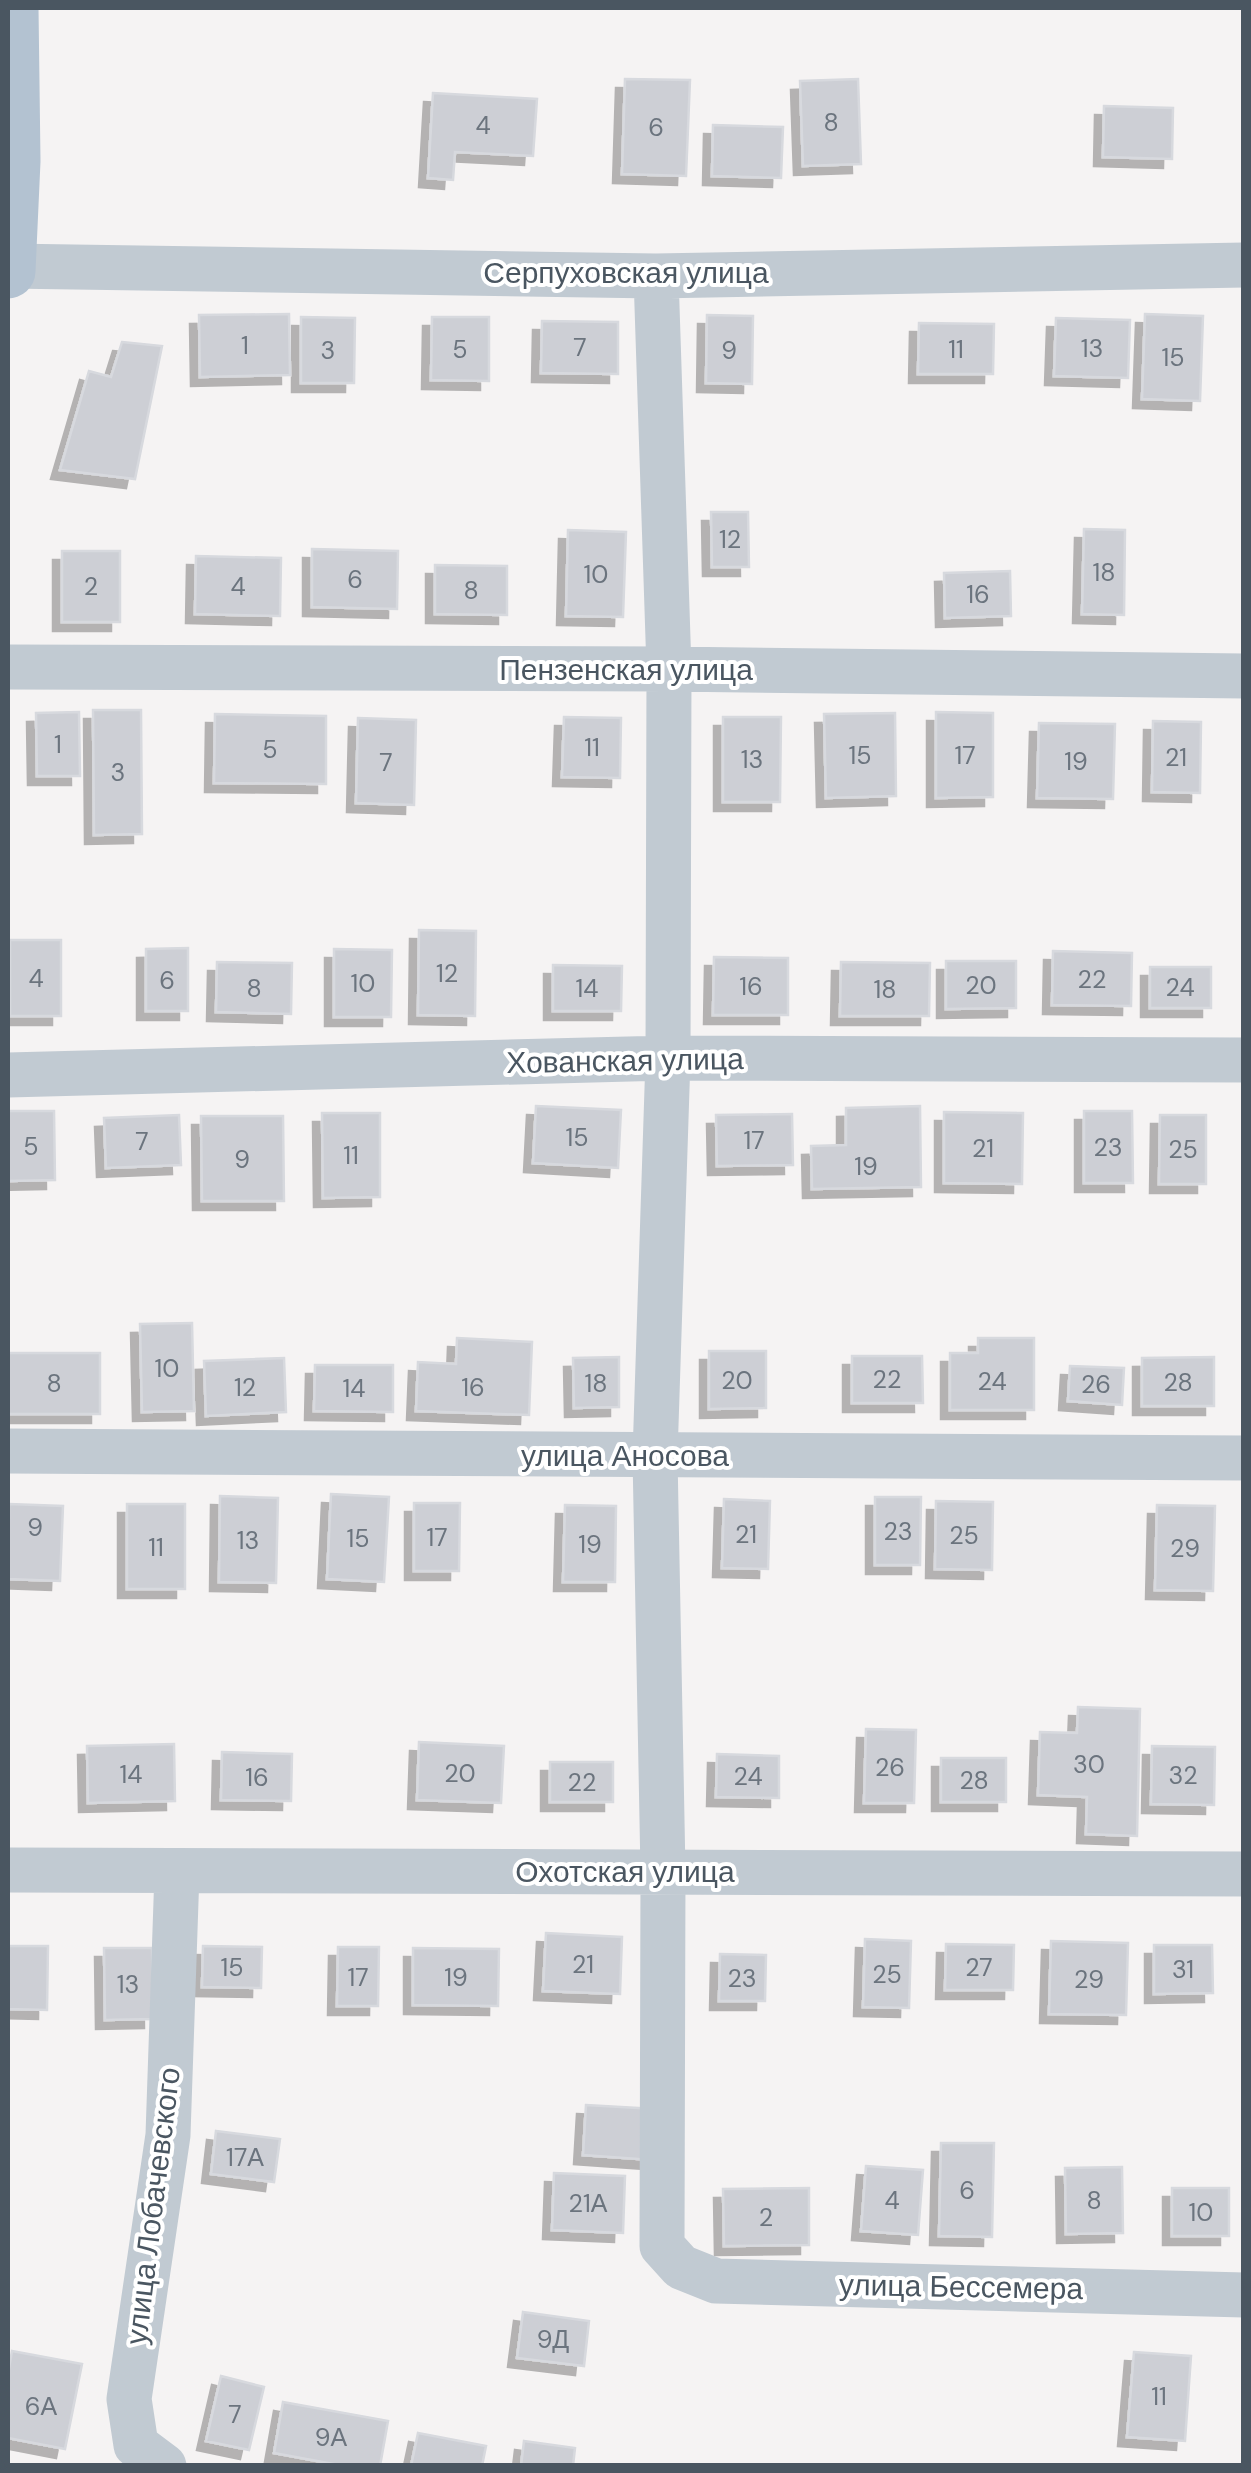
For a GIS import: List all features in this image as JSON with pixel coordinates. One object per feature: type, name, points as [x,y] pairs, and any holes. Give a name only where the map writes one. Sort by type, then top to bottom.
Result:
[{"type":"main road","points":[[8,268],[13,161],[11,8]]},
{"type":"street","name":"Серпуховская улица","points":[[8,268],[656,276],[1244,265]]},
{"type":"street","points":[[656,276],[668,669],[668,1058],[655,1456],[663,1872]]},
{"type":"street","name":"Пензенская улица","points":[[8,667],[1244,676]]},
{"type":"street","name":"Хованская улица","points":[[8,1076],[668,1058],[1244,1060]]},
{"type":"street","name":"улица Аносова","points":[[8,1451],[1244,1458]]},
{"type":"street","name":"Охотская улица","points":[[8,1870],[1244,1874]]},
{"type":"street","name":"улица Лобачевского","points":[[164,2466],[136,2445],[129,2400],[168,2134],[177,1872]]},
{"type":"street","name":"улица Бессемера","points":[[663,1872],[662,2246],[680,2268],[716,2281],[1244,2294]]},
{"type":"building","points":[[625,79],[690,80],[686,176],[622,174]]},
{"type":"building","points":[[858,79],[861,164],[803,166],[800,81]]},
{"type":"building","points":[[433,93],[537,99],[533,156],[455,152],[453,180],[428,178]]},
{"type":"building","points":[[1104,106],[1173,108],[1172,159],[1103,157]]},
{"type":"building","points":[[713,125],[783,127],[781,178],[712,176]]},
{"type":"building","points":[[289,314],[290,375],[200,377],[199,315]]},
{"type":"building","points":[[1145,314],[1203,316],[1200,401],[1142,399]]},
{"type":"building","points":[[707,315],[753,316],[752,384],[706,383]]},
{"type":"building","points":[[301,317],[355,318],[354,383],[301,383]]},
{"type":"building","points":[[432,317],[489,317],[489,381],[431,380]]},
{"type":"building","points":[[1056,318],[1130,320],[1128,378],[1054,376]]},
{"type":"building","points":[[542,321],[618,322],[618,374],[541,373]]},
{"type":"building","points":[[919,323],[994,324],[993,374],[918,374]]},
{"type":"building","points":[[122,342],[162,346],[135,479],[60,470],[89,371],[111,377]]},
{"type":"building","points":[[711,512],[748,512],[749,567],[712,567]]},
{"type":"building","points":[[1084,529],[1125,530],[1124,615],[1082,614]]},
{"type":"building","points":[[568,530],[626,532],[623,617],[566,616]]},
{"type":"building","points":[[312,549],[398,551],[397,609],[312,607]]},
{"type":"building","points":[[62,551],[120,551],[120,622],[62,622]]},
{"type":"building","points":[[196,556],[281,558],[280,616],[195,614]]},
{"type":"building","points":[[435,565],[507,566],[507,615],[435,614]]},
{"type":"building","points":[[1010,571],[1011,616],[945,618],[944,573]]},
{"type":"building","points":[[93,710],[141,710],[142,834],[94,835]]},
{"type":"building","points":[[79,712],[80,776],[37,776],[36,713]]},
{"type":"building","points":[[936,712],[993,713],[993,797],[936,798]]},
{"type":"building","points":[[895,713],[896,796],[826,798],[824,714]]},
{"type":"building","points":[[215,714],[326,716],[326,784],[214,783]]},
{"type":"building","points":[[564,717],[621,718],[620,778],[562,777]]},
{"type":"building","points":[[723,717],[781,717],[780,802],[723,802]]},
{"type":"building","points":[[358,718],[416,720],[414,805],[356,803]]},
{"type":"building","points":[[1153,721],[1201,722],[1200,793],[1152,792]]},
{"type":"building","points":[[1039,723],[1115,724],[1113,799],[1037,798]]},
{"type":"building","points":[[419,930],[476,931],[475,1016],[418,1015]]},
{"type":"building","points":[[10,940],[61,940],[61,1016],[10,1016]]},
{"type":"building","points":[[188,948],[188,1011],[146,1011],[146,949]]},
{"type":"building","points":[[334,949],[392,950],[391,1017],[334,1017]]},
{"type":"building","points":[[1053,951],[1132,953],[1131,1006],[1052,1005]]},
{"type":"building","points":[[714,957],[788,958],[788,1015],[713,1015]]},
{"type":"building","points":[[946,961],[1016,961],[1016,1008],[946,1009]]},
{"type":"building","points":[[217,962],[292,963],[291,1014],[216,1012]]},
{"type":"building","points":[[841,962],[930,963],[929,1016],[840,1016]]},
{"type":"building","points":[[553,965],[622,966],[621,1011],[553,1011]]},
{"type":"building","points":[[1150,967],[1211,967],[1211,1008],[1150,1008]]},
{"type":"building","points":[[536,1106],[621,1110],[618,1168],[533,1163]]},
{"type":"building","points":[[920,1106],[921,1187],[812,1189],[811,1146],[846,1145],[846,1108]]},
{"type":"building","points":[[8,1111],[54,1111],[55,1180],[8,1181]]},
{"type":"building","points":[[1084,1111],[1132,1111],[1133,1183],[1084,1183]]},
{"type":"building","points":[[944,1112],[1023,1113],[1022,1184],[944,1183]]},
{"type":"building","points":[[322,1113],[380,1113],[380,1197],[323,1198]]},
{"type":"building","points":[[792,1114],[793,1165],[717,1166],[716,1115]]},
{"type":"building","points":[[179,1115],[181,1165],[106,1168],[104,1118]]},
{"type":"building","points":[[1160,1115],[1206,1115],[1206,1184],[1159,1184]]},
{"type":"building","points":[[201,1116],[283,1116],[284,1201],[202,1201]]},
{"type":"building","points":[[192,1323],[194,1411],[142,1412],[140,1324]]},
{"type":"building","points":[[457,1338],[532,1342],[529,1415],[416,1411],[418,1362],[456,1364]]},
{"type":"building","points":[[978,1338],[1034,1338],[1034,1410],[950,1410],[950,1353],[978,1353]]},
{"type":"building","points":[[709,1351],[766,1351],[766,1408],[709,1409]]},
{"type":"building","points":[[8,1353],[100,1353],[100,1414],[8,1414]]},
{"type":"building","points":[[852,1356],[922,1356],[923,1403],[852,1403]]},
{"type":"building","points":[[619,1357],[619,1407],[574,1408],[573,1358]]},
{"type":"building","points":[[1214,1357],[1214,1406],[1142,1406],[1142,1358]]},
{"type":"building","points":[[284,1358],[286,1412],[206,1416],[204,1361]]},
{"type":"building","points":[[315,1365],[393,1365],[393,1412],[314,1411]]},
{"type":"building","points":[[1070,1366],[1124,1368],[1122,1405],[1068,1401]]},
{"type":"building","points":[[331,1494],[389,1497],[384,1582],[327,1579]]},
{"type":"building","points":[[220,1496],[278,1498],[276,1583],[219,1582]]},
{"type":"building","points":[[875,1497],[921,1497],[920,1565],[875,1565]]},
{"type":"building","points":[[724,1499],[770,1501],[768,1569],[722,1568]]},
{"type":"building","points":[[936,1501],[993,1502],[992,1570],[935,1569]]},
{"type":"building","points":[[414,1503],[460,1503],[459,1571],[414,1571]]},
{"type":"building","points":[[9,1504],[63,1506],[60,1581],[8,1579]]},
{"type":"building","points":[[127,1504],[185,1504],[185,1589],[127,1589]]},
{"type":"building","points":[[565,1505],[616,1506],[615,1582],[563,1582]]},
{"type":"building","points":[[1157,1505],[1215,1506],[1213,1591],[1155,1590]]},
{"type":"building","points":[[1078,1707],[1140,1709],[1137,1836],[1086,1834],[1087,1797],[1038,1795],[1040,1732],[1077,1733]]},
{"type":"building","points":[[866,1729],[916,1730],[914,1803],[864,1803]]},
{"type":"building","points":[[419,1742],[504,1746],[501,1803],[417,1800]]},
{"type":"building","points":[[174,1744],[175,1801],[88,1803],[87,1746]]},
{"type":"building","points":[[1152,1746],[1215,1747],[1214,1805],[1151,1804]]},
{"type":"building","points":[[222,1752],[292,1754],[291,1801],[221,1800]]},
{"type":"building","points":[[717,1754],[779,1756],[779,1798],[716,1797]]},
{"type":"building","points":[[941,1758],[1006,1758],[1006,1802],[941,1802]]},
{"type":"building","points":[[550,1762],[613,1762],[613,1802],[550,1802]]},
{"type":"building","points":[[546,1933],[622,1937],[620,1994],[543,1991]]},
{"type":"building","points":[[865,1939],[911,1941],[909,2008],[863,2007]]},
{"type":"building","points":[[1051,1941],[1128,1943],[1126,2015],[1049,2014]]},
{"type":"building","points":[[946,1944],[1014,1945],[1013,1990],[945,1990]]},
{"type":"building","points":[[1154,1945],[1212,1945],[1213,1993],[1154,1994]]},
{"type":"building","points":[[8,1946],[48,1946],[47,2010],[8,2009]]},
{"type":"building","points":[[203,1946],[262,1947],[261,1988],[202,1987]]},
{"type":"building","points":[[338,1947],[379,1947],[378,2006],[337,2006]]},
{"type":"building","points":[[104,1948],[152,1948],[153,2019],[105,2020]]},
{"type":"building","points":[[413,1948],[499,1949],[498,2006],[413,2005]]},
{"type":"building","points":[[720,1954],[766,1955],[765,2001],[719,2001]]},
{"type":"building","points":[[586,2105],[655,2109],[652,2160],[583,2155]]},
{"type":"building","points":[[216,2131],[280,2139],[274,2182],[211,2174]]},
{"type":"building","points":[[941,2143],[994,2143],[992,2237],[939,2236]]},
{"type":"building","points":[[866,2166],[923,2170],[918,2235],[861,2231]]},
{"type":"building","points":[[1122,2167],[1123,2233],[1066,2234],[1065,2168]]},
{"type":"building","points":[[554,2173],[625,2176],[623,2233],[552,2230]]},
{"type":"building","points":[[809,2188],[809,2245],[724,2246],[723,2189]]},
{"type":"building","points":[[1172,2188],[1229,2188],[1229,2236],[1172,2236]]},
{"type":"building","points":[[523,2312],[589,2321],[584,2366],[517,2358]]},
{"type":"building","points":[[12,2351],[82,2364],[65,2449],[8,2438]]},
{"type":"building","points":[[1134,2352],[1191,2356],[1185,2441],[1127,2437]]},
{"type":"building","points":[[221,2376],[264,2387],[249,2450],[206,2441]]},
{"type":"building","points":[[283,2402],[388,2421],[380,2466],[344,2466],[274,2453]]},
{"type":"building","points":[[418,2433],[486,2446],[482,2466],[411,2466]]},
{"type":"building","points":[[524,2441],[575,2448],[573,2466],[521,2466]]}]
